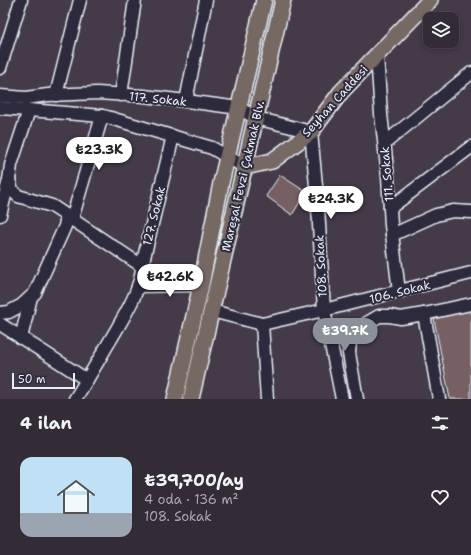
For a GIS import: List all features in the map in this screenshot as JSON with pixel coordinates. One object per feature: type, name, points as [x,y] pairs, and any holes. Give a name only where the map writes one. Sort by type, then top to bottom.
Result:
[{"type":"main road","name":"Mareşal Fevzi Çakmak Blv.","points":[[175,399],[201,286],[238,108],[264,0]]},
{"type":"main road","name":"Mareşal Fevzi Çakmak Blv.","points":[[191,399],[283,0]]},
{"type":"main road","name":"Seyhan Caddesi","points":[[245,167],[272,161],[311,132],[341,92],[426,1]]},
{"type":"street","points":[[0,68],[21,0]]},
{"type":"street","points":[[56,95],[80,0]]},
{"type":"street","points":[[121,95],[136,0]]},
{"type":"street","points":[[186,101],[206,0]]},
{"type":"street","name":"111. Sokak","points":[[377,55],[392,235],[399,292]]},
{"type":"street","points":[[384,143],[471,73]]},
{"type":"street","name":"117. Sokak","points":[[0,96],[26,98],[97,93],[144,96],[238,108],[256,118],[311,132]]},
{"type":"street","points":[[0,108],[102,116],[212,148],[245,167]]},
{"type":"street","points":[[0,215],[9,180],[11,165],[29,110]]},
{"type":"street","points":[[0,314],[9,312],[22,305],[35,293],[70,217],[102,116]]},
{"type":"street","name":"108. Sokak","points":[[311,132],[318,207],[324,310],[342,399]]},
{"type":"street","name":"127. Sokak","points":[[75,399],[126,313],[138,286],[173,136]]},
{"type":"street","points":[[390,208],[471,147]]},
{"type":"street","points":[[9,180],[12,190],[18,196],[52,206],[142,266]]},
{"type":"street","points":[[392,235],[436,215],[453,211],[471,212]]},
{"type":"street","name":"106. Sokak","points":[[212,310],[262,324],[399,292],[471,273]]},
{"type":"street","points":[[138,286],[201,286]]},
{"type":"street","points":[[21,338],[31,297]]},
{"type":"street","points":[[357,399],[349,353],[350,342],[357,331],[379,316],[401,318],[471,304]]},
{"type":"street","points":[[424,314],[438,399]]},
{"type":"street","points":[[0,324],[87,380]]},
{"type":"street","points":[[262,324],[267,399]]},
{"type":"building","points":[[280,175],[306,192],[292,215],[266,196]]},
{"type":"building","points":[[469,310],[471,317],[471,399],[450,399],[434,319]]}]
